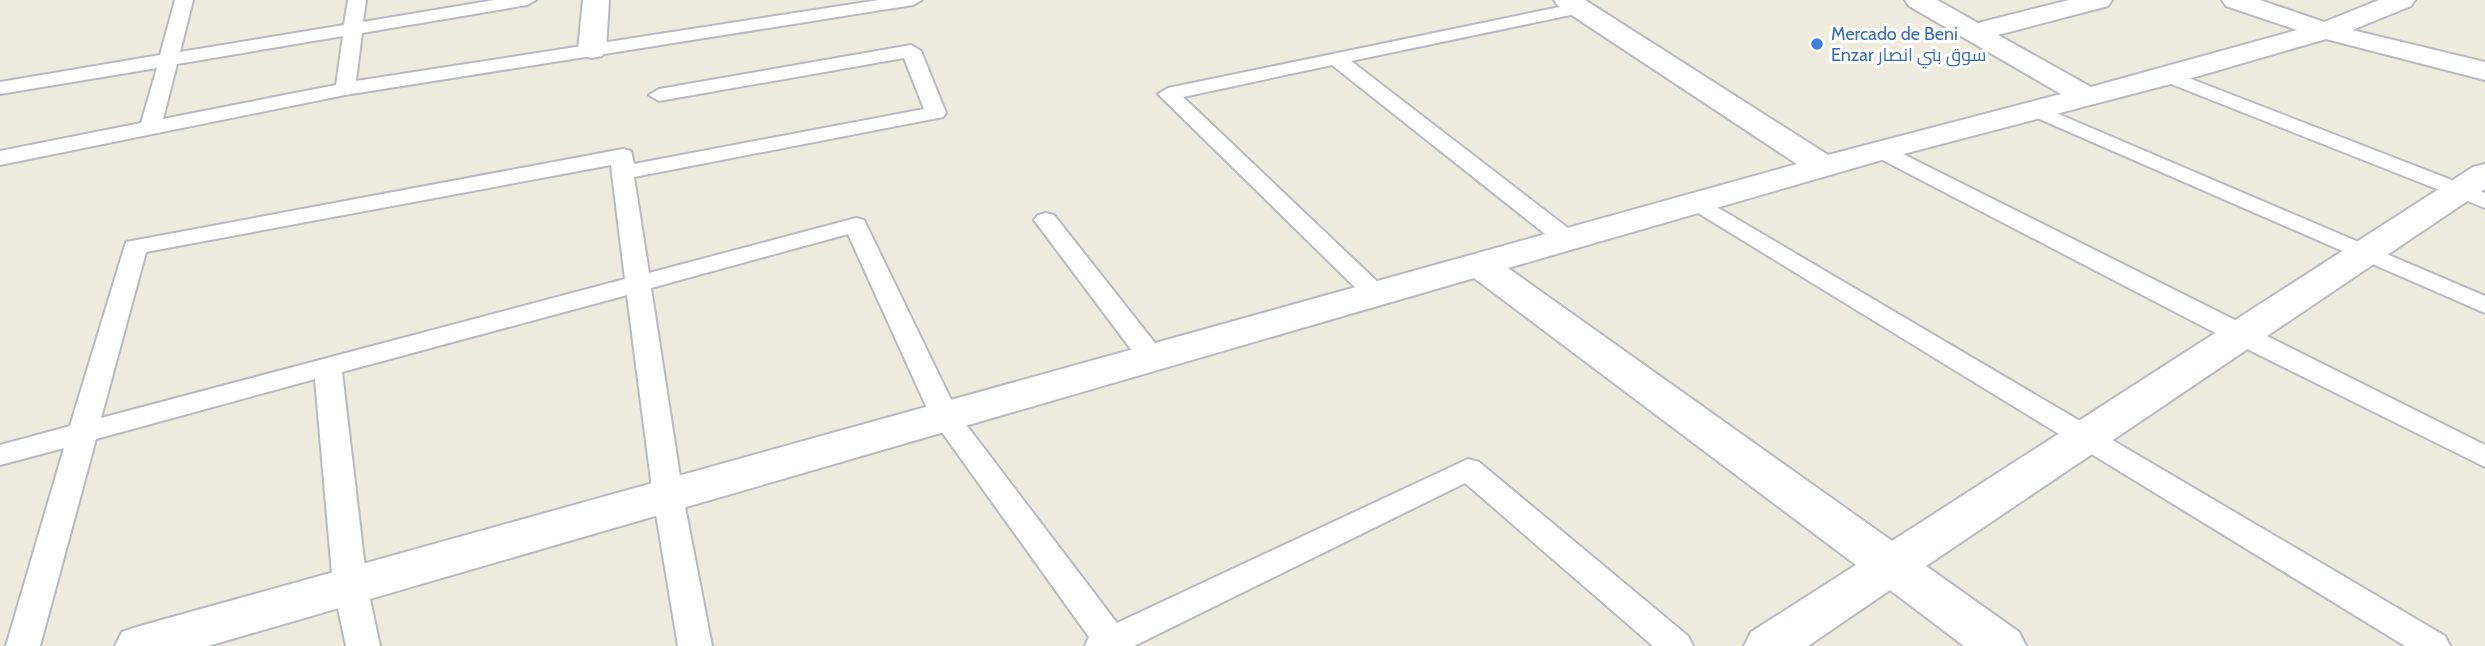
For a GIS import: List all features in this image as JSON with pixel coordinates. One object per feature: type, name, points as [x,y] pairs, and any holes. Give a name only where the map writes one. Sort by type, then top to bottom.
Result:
[{"type":"street","points":[[592,50],[596,0]]},
{"type":"street","points":[[1918,0],[2087,97]]},
{"type":"street","points":[[1977,32],[2099,0]]},
{"type":"street","points":[[2235,0],[2325,31],[2485,71]]},
{"type":"street","points":[[140,646],[1881,150],[2168,76],[2325,31],[2402,0]]},
{"type":"street","points":[[1573,4],[1824,167]]},
{"type":"street","points":[[1769,646],[2365,253],[2476,189]]},
{"type":"street","points":[[1480,265],[2001,646]]},
{"type":"lane","points":[[151,126],[184,0]]},
{"type":"lane","points":[[345,89],[357,0]]},
{"type":"lane","points":[[0,88],[527,0]]},
{"type":"lane","points":[[0,158],[345,89],[913,0]]},
{"type":"lane","points":[[1376,294],[1168,94],[1336,60],[1573,4]]},
{"type":"lane","points":[[622,173],[936,113],[912,51],[659,95]]},
{"type":"lane","points":[[1336,60],[1568,240]]},
{"type":"lane","points":[[2168,76],[2476,189]]},
{"type":"lane","points":[[2035,110],[2485,305]]},
{"type":"lane","points":[[1881,150],[2240,335],[2485,457]]},
{"type":"lane","points":[[23,646],[135,247],[623,156],[622,173],[667,496],[695,646]]},
{"type":"lane","points":[[1698,203],[2433,646]]},
{"type":"lane","points":[[1046,219],[1152,358]]},
{"type":"lane","points":[[0,454],[856,225],[945,417],[1110,644],[1468,468],[1676,646]]},
{"type":"lane","points":[[328,368],[350,585],[363,646]]},
{"type":"place","name":"Mercado de Beni Enzar سوق بني انصار","points":[[1817,44]]}]
